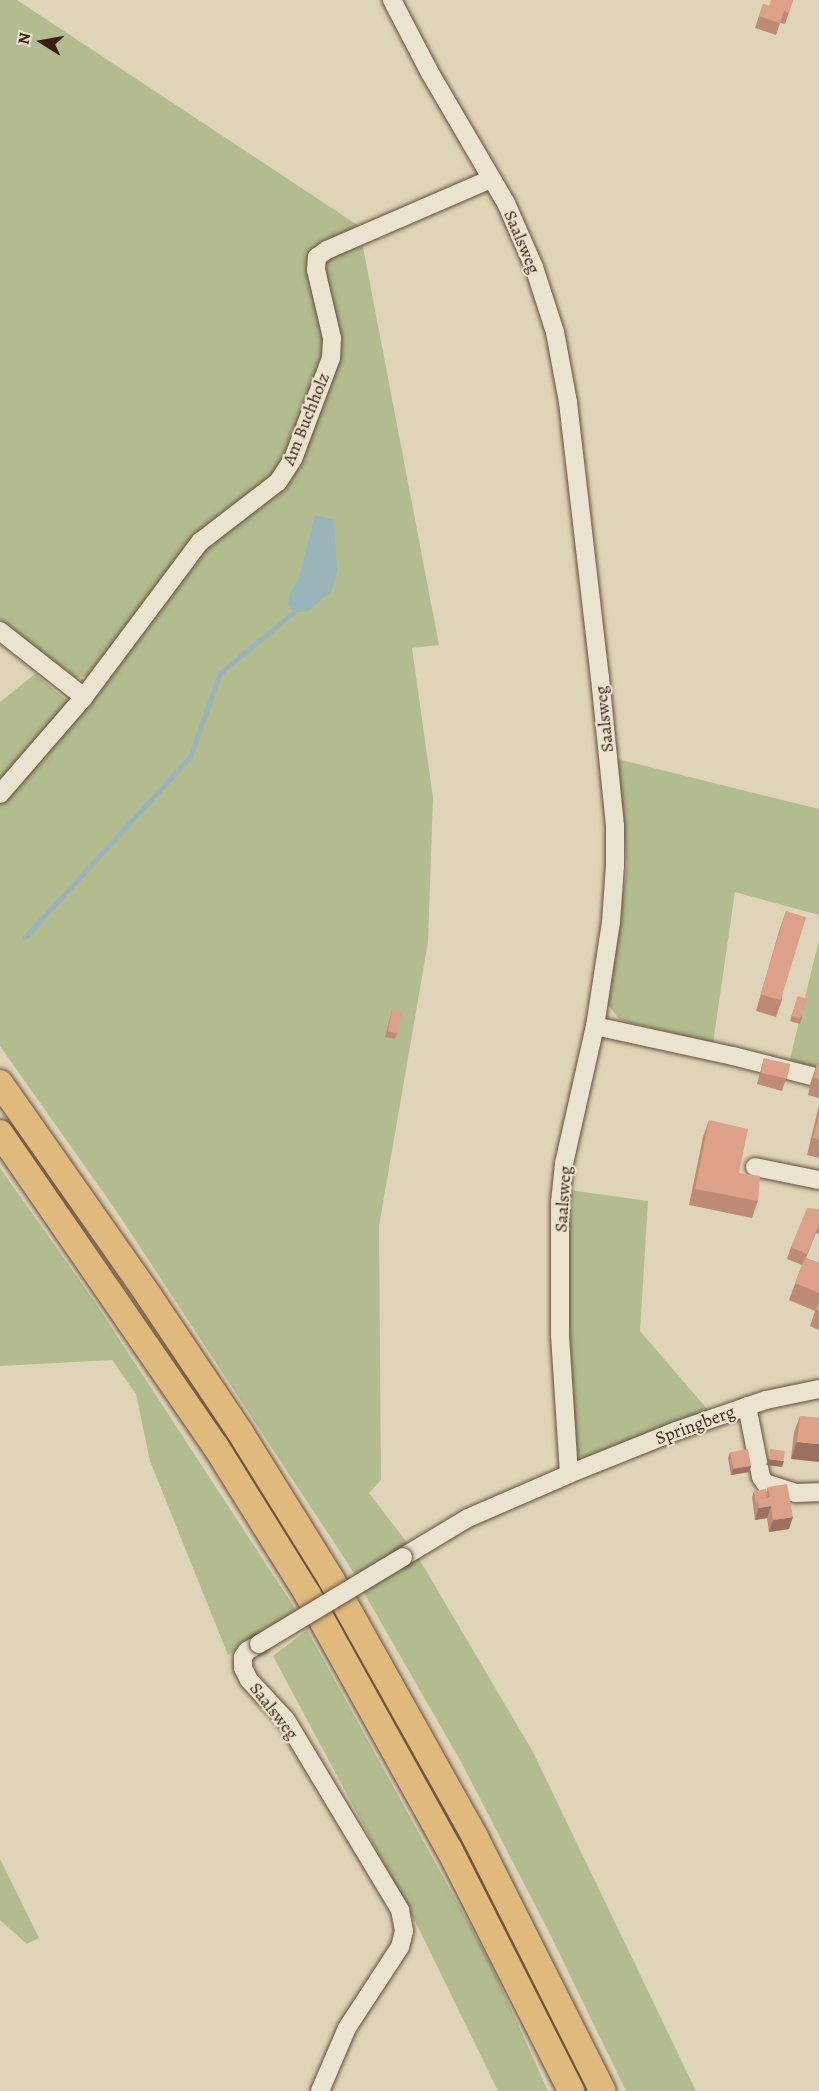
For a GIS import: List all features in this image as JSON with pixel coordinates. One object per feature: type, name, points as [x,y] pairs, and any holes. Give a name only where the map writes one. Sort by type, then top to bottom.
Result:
[{"type":"highway","points":[[0,1083],[156,1305],[240,1432],[331,1579],[475,1837],[603,2091]]},
{"type":"highway","points":[[0,1132],[209,1437],[308,1595],[449,1849],[571,2091]]},
{"type":"street","name":"Saalsweg","points":[[320,2091],[347,2028],[400,1947],[404,1931],[400,1910],[286,1720],[246,1674],[243,1657],[247,1651],[468,1518],[572,1473],[560,1335],[560,1202],[564,1164],[595,1026],[611,922],[615,826],[568,402],[555,332],[534,267],[506,203],[403,24],[392,0]]},
{"type":"street","name":"Am Buchholz","points":[[0,794],[84,697],[200,543],[278,482],[293,459],[331,358],[332,338],[316,270],[317,257],[327,250],[491,179]]},
{"type":"street","points":[[0,631],[84,697]]},
{"type":"street","points":[[595,1026],[733,1056],[819,1078]]},
{"type":"street","points":[[755,1167],[819,1180]]},
{"type":"street","name":"Springberg","points":[[572,1473],[747,1406],[819,1389]]},
{"type":"street","points":[[747,1406],[761,1477],[765,1483],[795,1493],[819,1492]]},
{"type":"green space","points":[[0,0],[17,0],[359,226],[439,645],[412,648],[433,798],[428,942],[379,1226],[381,1480],[369,1493],[408,1544],[356,1576],[115,1209],[0,1046],[0,702],[35,674],[80,712],[206,545],[285,485],[264,484],[198,537],[90,676],[70,678],[0,620]]},
{"type":"green space","points":[[617,759],[819,809],[819,915],[735,892],[713,1043],[620,1020],[608,1005],[627,865]]},
{"type":"green space","points":[[819,940],[819,1069],[789,1063]]},
{"type":"green space","points":[[0,1168],[95,1302],[296,1610],[228,1655],[150,1461],[136,1394],[112,1360],[0,1366]]},
{"type":"green space","points":[[569,1190],[648,1201],[640,1331],[708,1410],[586,1459],[577,1454],[569,1340]]},
{"type":"green space","points":[[418,1557],[533,1752],[696,2091],[626,2091],[548,1930],[460,1760],[363,1591]]},
{"type":"green space","points":[[307,1630],[490,1962],[548,2091],[498,2091],[420,1931],[273,1656]]},
{"type":"green space","points":[[0,1859],[39,1938],[27,1944],[0,1920]]},
{"type":"water","points":[[315,515],[334,520],[337,571],[332,591],[307,612],[294,612],[288,605],[289,596],[299,578]]},
{"type":"building","points":[[771,0],[793,0],[789,13],[784,11],[780,23],[759,16],[763,4],[769,6]]},
{"type":"building","points":[[786,911],[806,917],[781,1000],[761,994]]},
{"type":"building","points":[[798,996],[807,999],[800,1019],[792,1016]]},
{"type":"building","points":[[392,1010],[402,1012],[398,1034],[388,1032]]},
{"type":"building","points":[[764,1058],[790,1064],[787,1079],[761,1073]]},
{"type":"building","points":[[817,1064],[819,1065],[819,1079],[814,1078]]},
{"type":"building","points":[[819,1115],[819,1139],[813,1138]]},
{"type":"building","points":[[709,1120],[748,1129],[739,1173],[760,1176],[758,1201],[695,1189]]},
{"type":"building","points":[[807,1208],[819,1209],[819,1225],[807,1254],[791,1247]]},
{"type":"building","points":[[805,1258],[819,1263],[819,1293],[795,1283]]},
{"type":"building","points":[[800,1416],[819,1418],[819,1444],[797,1442]]},
{"type":"building","points":[[748,1449],[751,1466],[733,1469],[730,1452]]},
{"type":"building","points":[[770,1449],[785,1451],[783,1461],[769,1459]]},
{"type":"building","points":[[787,1484],[793,1517],[773,1520],[771,1506],[759,1508],[758,1499],[770,1497],[768,1487]]},
{"type":"building","points":[[766,1489],[767,1497],[758,1499],[756,1505],[754,1491]]},
{"type":"waterway","points":[[25,937],[190,757],[220,673],[294,612]]}]
